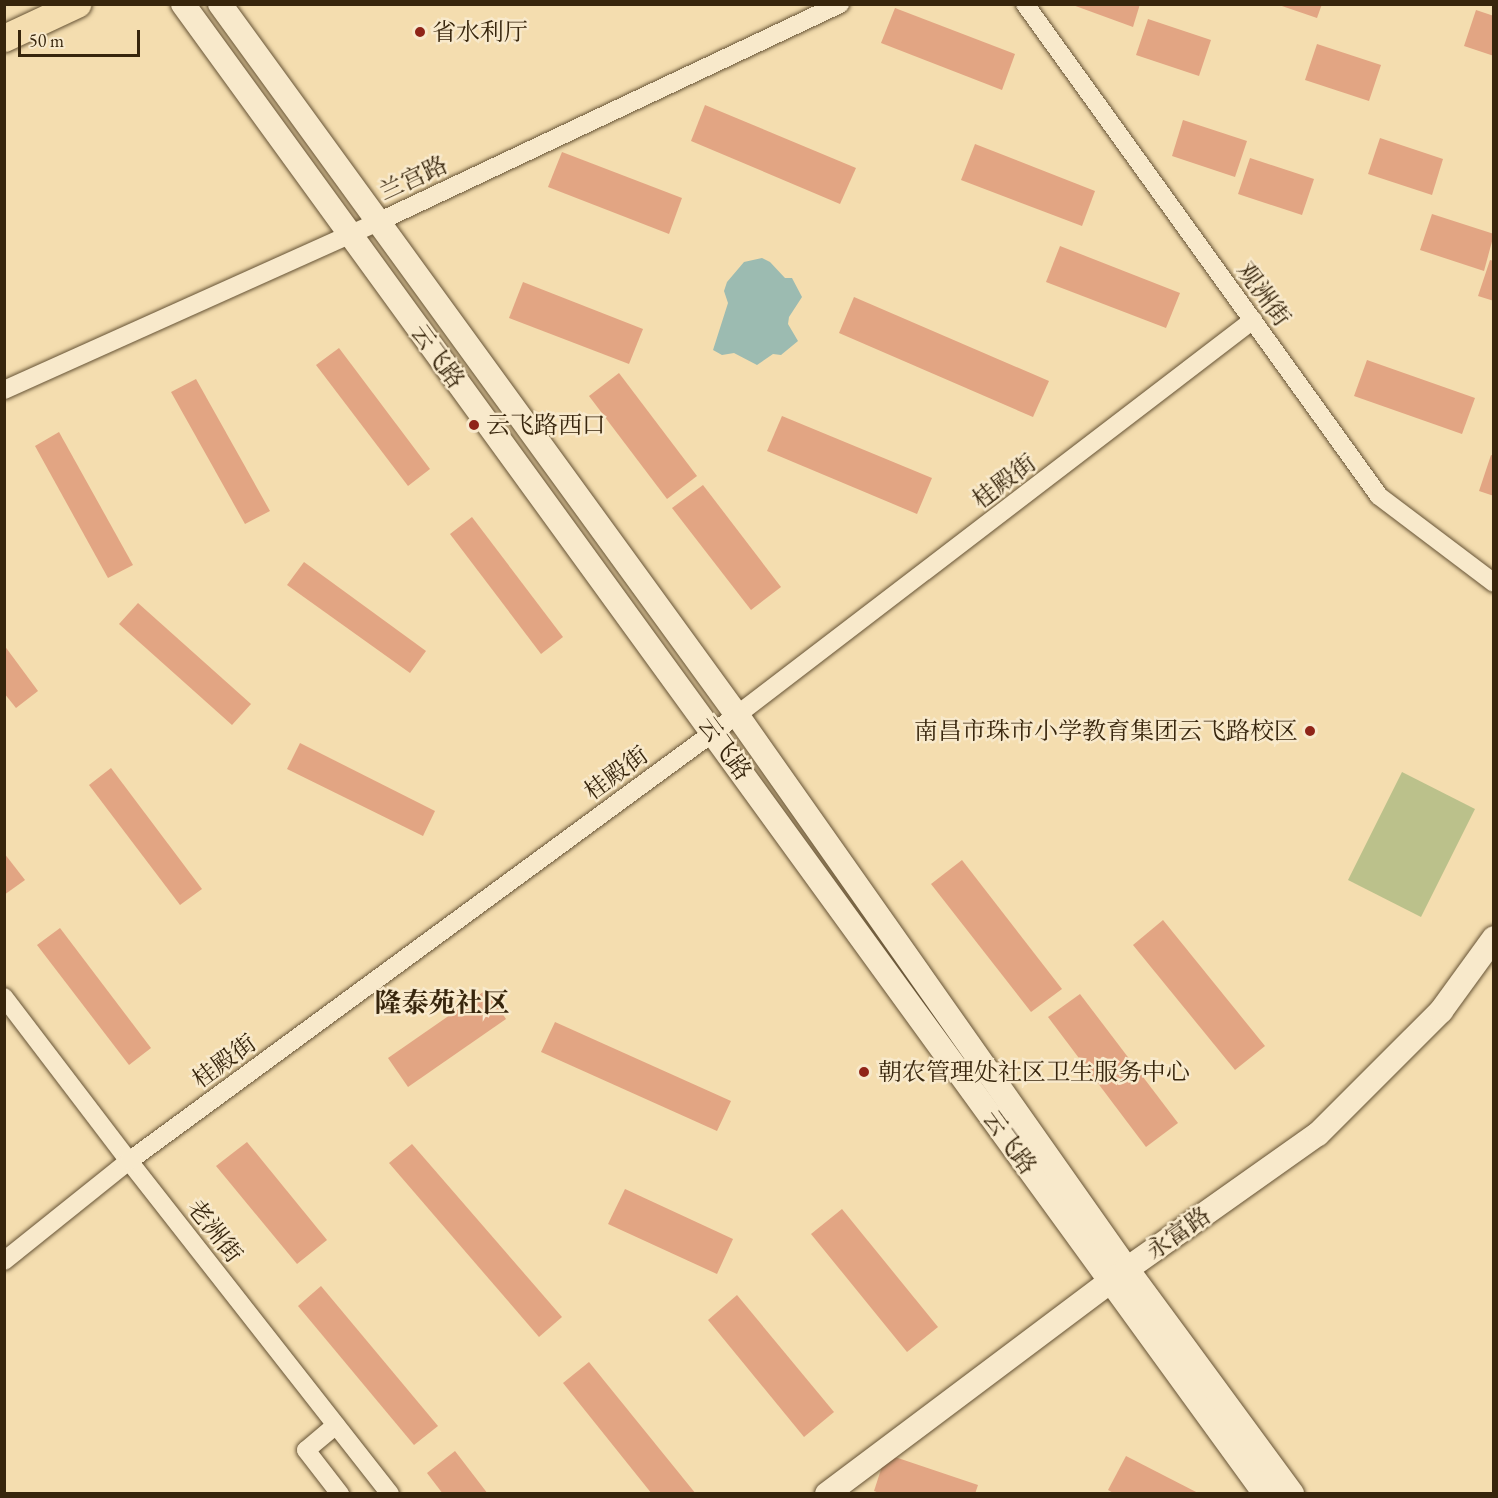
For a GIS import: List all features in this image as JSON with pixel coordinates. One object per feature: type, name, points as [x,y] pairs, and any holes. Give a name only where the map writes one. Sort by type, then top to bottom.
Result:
[{"type":"main road","points":[[4,38],[77,4]]},
{"type":"main road","name":"云飞路","points":[[183,4],[712,732],[1119,1275],[1292,1494]]},
{"type":"main road","name":"云飞路","points":[[219,4],[737,715],[1119,1275],[1265,1494]]},
{"type":"main road","name":"永富路","points":[[828,1494],[1119,1275],[1318,1134],[1441,1011],[1494,938]]},
{"type":"street","name":"兰宫路","points":[[4,390],[378,222],[840,4]]},
{"type":"street","name":"观洲街","points":[[1025,4],[1378,496],[1494,583]]},
{"type":"street","name":"桂殿街","points":[[4,1261],[129,1161],[737,715],[1253,320]]},
{"type":"street","name":"老洲街","points":[[4,997],[129,1161],[390,1494]]},
{"type":"street","points":[[336,1425],[306,1450],[340,1494]]},
{"type":"green space","points":[[1402,772],[1475,809],[1421,917],[1348,880]]},
{"type":"water","points":[[762,258],[770,262],[785,278],[792,278],[802,297],[789,317],[788,324],[798,341],[781,355],[773,354],[757,365],[734,353],[722,355],[713,350],[728,303],[724,291],[727,282],[744,262]]},
{"type":"building","points":[[1070,4],[1140,4],[1133,27]]},
{"type":"building","points":[[1276,4],[1322,4],[1317,18]]},
{"type":"building","points":[[895,8],[1015,54],[1002,90],[881,43]]},
{"type":"building","points":[[1476,10],[1494,16],[1494,56],[1464,46]]},
{"type":"building","points":[[1148,19],[1211,40],[1199,76],[1136,55]]},
{"type":"building","points":[[1317,44],[1381,65],[1369,101],[1305,80]]},
{"type":"building","points":[[705,105],[856,168],[840,204],[691,141]]},
{"type":"building","points":[[1183,120],[1247,141],[1235,177],[1172,156]]},
{"type":"building","points":[[1380,138],[1443,159],[1432,195],[1368,174]]},
{"type":"building","points":[[975,144],[1095,191],[1082,226],[961,180]]},
{"type":"building","points":[[562,152],[682,198],[669,234],[548,187]]},
{"type":"building","points":[[1250,158],[1314,179],[1302,215],[1238,194]]},
{"type":"building","points":[[1432,214],[1494,234],[1484,271],[1420,250]]},
{"type":"building","points":[[1060,246],[1180,293],[1166,328],[1046,282]]},
{"type":"building","points":[[1490,260],[1494,261],[1494,301],[1478,296]]},
{"type":"building","points":[[523,282],[643,329],[629,364],[509,318]]},
{"type":"building","points":[[854,297],[1049,381],[1033,417],[839,333]]},
{"type":"building","points":[[339,348],[430,469],[408,486],[316,365]]},
{"type":"building","points":[[1367,360],[1475,398],[1462,434],[1354,396]]},
{"type":"building","points":[[619,373],[697,476],[667,499],[589,396]]},
{"type":"building","points":[[196,379],[270,511],[245,524],[171,392]]},
{"type":"building","points":[[782,416],[932,478],[917,514],[767,451]]},
{"type":"building","points":[[59,432],[133,565],[108,578],[35,446]]},
{"type":"building","points":[[1491,455],[1494,456],[1494,496],[1479,491]]},
{"type":"building","points":[[703,485],[781,587],[751,610],[672,508]]},
{"type":"building","points":[[472,517],[563,637],[541,654],[450,534]]},
{"type":"building","points":[[304,562],[426,651],[410,673],[287,585]]},
{"type":"building","points":[[138,603],[251,704],[232,725],[119,624]]},
{"type":"building","points":[[4,645],[38,691],[16,708],[4,693]]},
{"type":"building","points":[[300,743],[435,811],[423,836],[287,769]]},
{"type":"building","points":[[111,768],[202,889],[180,905],[89,785]]},
{"type":"building","points":[[4,853],[25,880],[4,895]]},
{"type":"building","points":[[962,860],[1062,989],[1031,1012],[931,884]]},
{"type":"building","points":[[1163,920],[1265,1046],[1235,1070],[1133,945]]},
{"type":"building","points":[[60,928],[151,1048],[129,1065],[37,945]]},
{"type":"building","points":[[486,990],[506,1019],[408,1087],[388,1058]]},
{"type":"building","points":[[1080,994],[1178,1123],[1146,1147],[1048,1017]]},
{"type":"building","points":[[555,1022],[731,1101],[717,1131],[541,1052]]},
{"type":"building","points":[[247,1142],[327,1240],[297,1264],[216,1166]]},
{"type":"building","points":[[412,1144],[562,1317],[539,1337],[389,1163]]},
{"type":"building","points":[[625,1189],[733,1239],[717,1274],[608,1224]]},
{"type":"building","points":[[842,1209],[938,1327],[907,1352],[811,1234]]},
{"type":"building","points":[[321,1286],[438,1426],[414,1445],[298,1306]]},
{"type":"building","points":[[737,1295],[834,1412],[804,1437],[708,1320]]},
{"type":"building","points":[[589,1362],[696,1494],[652,1494],[563,1383]]},
{"type":"building","points":[[455,1451],[488,1494],[443,1494],[427,1473]]},
{"type":"building","points":[[886,1454],[978,1485],[975,1494],[882,1494],[874,1491]]},
{"type":"building","points":[[1126,1456],[1200,1494],[1115,1494],[1108,1490]]},
{"type":"place","name":"省水利厅","points":[[420,32]]},
{"type":"place","name":"云飞路西口","points":[[474,425]]},
{"type":"place","name":"南昌市珠市小学教育集团云飞路校区","points":[[1310,731]]},
{"type":"place","name":"朝农管理处社区卫生服务中心","points":[[864,1072]]},
{"type":"district","name":"隆泰苑社区","points":[[442,1003]]}]
